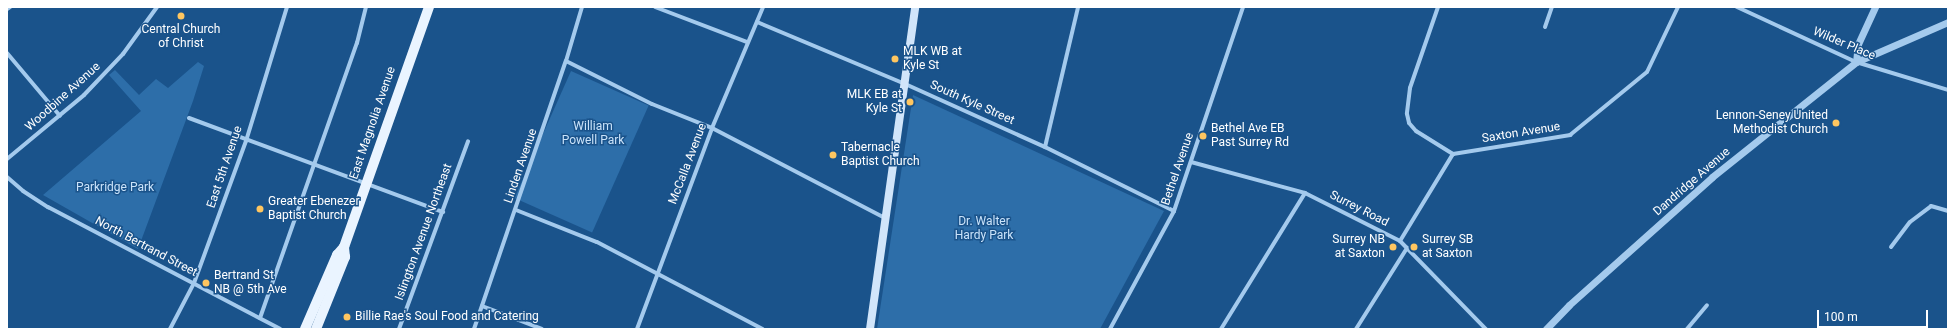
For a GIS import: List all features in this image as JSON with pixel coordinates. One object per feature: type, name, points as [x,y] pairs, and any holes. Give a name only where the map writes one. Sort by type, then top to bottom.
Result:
[{"type":"main road","name":"East Magnolia Avenue","points":[[316,329],[343,262],[344,247],[429,7]]},
{"type":"main road","points":[[870,329],[903,83],[915,7]]},
{"type":"main road","name":"East Magnolia Avenue","points":[[305,329],[337,255],[344,247]]},
{"type":"street","name":"Woodbine Avenue","points":[[7,159],[60,116],[123,54],[157,7]]},
{"type":"street","name":"East 5th Avenue","points":[[170,329],[194,283],[246,141],[287,7]]},
{"type":"street","points":[[260,318],[357,43],[366,7]]},
{"type":"street","name":"Linden Avenue","points":[[474,329],[566,61],[582,7]]},
{"type":"street","points":[[655,7],[747,42]]},
{"type":"street","name":"McCalla Avenue","points":[[637,329],[712,128],[763,7]]},
{"type":"street","points":[[1046,147],[1078,7]]},
{"type":"street","name":"Bethel Avenue","points":[[1110,329],[1174,211],[1243,7]]},
{"type":"street","points":[[1400,241],[1453,154],[1416,131],[1409,124],[1407,114],[1410,88],[1438,7]]},
{"type":"street","points":[[1545,27],[1552,7]]},
{"type":"street","name":"Saxton Avenue","points":[[1453,154],[1570,135],[1647,72],[1678,7]]},
{"type":"street","name":"Wilder Place","points":[[1737,7],[1856,62],[1948,90]]},
{"type":"street","points":[[1856,62],[1858,44],[1875,7]]},
{"type":"street","name":"South Kyle Street","points":[[757,22],[903,83],[1046,147],[1174,211]]},
{"type":"street","name":"Dandridge Avenue","points":[[1548,328],[1712,177],[1856,62],[1948,22]]},
{"type":"street","points":[[7,53],[60,116]]},
{"type":"street","points":[[566,61],[652,104],[712,128],[885,218]]},
{"type":"street","points":[[189,118],[246,141],[314,164],[443,212]]},
{"type":"street","name":"Islington Avenue Northeast","points":[[399,329],[468,141]]},
{"type":"street","name":"Surrey Road","points":[[1191,162],[1305,193],[1400,241],[1486,329]]},
{"type":"street","name":"North Bertrand Street","points":[[7,177],[23,191],[48,207],[280,329]]},
{"type":"street","points":[[1220,329],[1305,193]]},
{"type":"street","points":[[1891,247],[1910,222],[1931,206],[1948,211]]},
{"type":"street","points":[[516,210],[597,242],[657,275],[763,329]]},
{"type":"street","points":[[1356,329],[1407,248]]},
{"type":"street","points":[[1687,329],[1708,305]]},
{"type":"street","points":[[482,306],[542,329]]},
{"type":"green space","name":"Parkridge Park","points":[[198,62],[204,66],[193,101],[138,249],[43,195],[141,111],[109,75],[115,70],[139,95],[156,79],[168,88]]},
{"type":"green space","name":"William Powell Park","points":[[571,71],[649,106],[592,233],[514,198]]},
{"type":"green space","name":"Dr. Walter Hardy Park","points":[[913,95],[1164,211],[1100,329],[877,329]]},
{"type":"place","name":"Central Church of Christ","points":[[181,16]]},
{"type":"place","name":"MLK WB at Kyle St","points":[[895,59]]},
{"type":"place","name":"MLK EB at Kyle St","points":[[910,102]]},
{"type":"place","name":"Lennon-Seney United Methodist Church","points":[[1836,123]]},
{"type":"place","name":"Bethel Ave EB Past Surrey Rd","points":[[1203,136]]},
{"type":"place","name":"Tabernacle Baptist Church","points":[[833,155]]},
{"type":"place","name":"Greater Ebenezer Baptist Church","points":[[260,209]]},
{"type":"place","name":"Surrey NB at Saxton","points":[[1393,247]]},
{"type":"place","name":"Surrey SB at Saxton","points":[[1414,247]]},
{"type":"place","name":"Bertrand St NB @ 5th Ave","points":[[206,283]]},
{"type":"place","name":"Billie Rae's Soul Food and Catering","points":[[347,317]]}]
